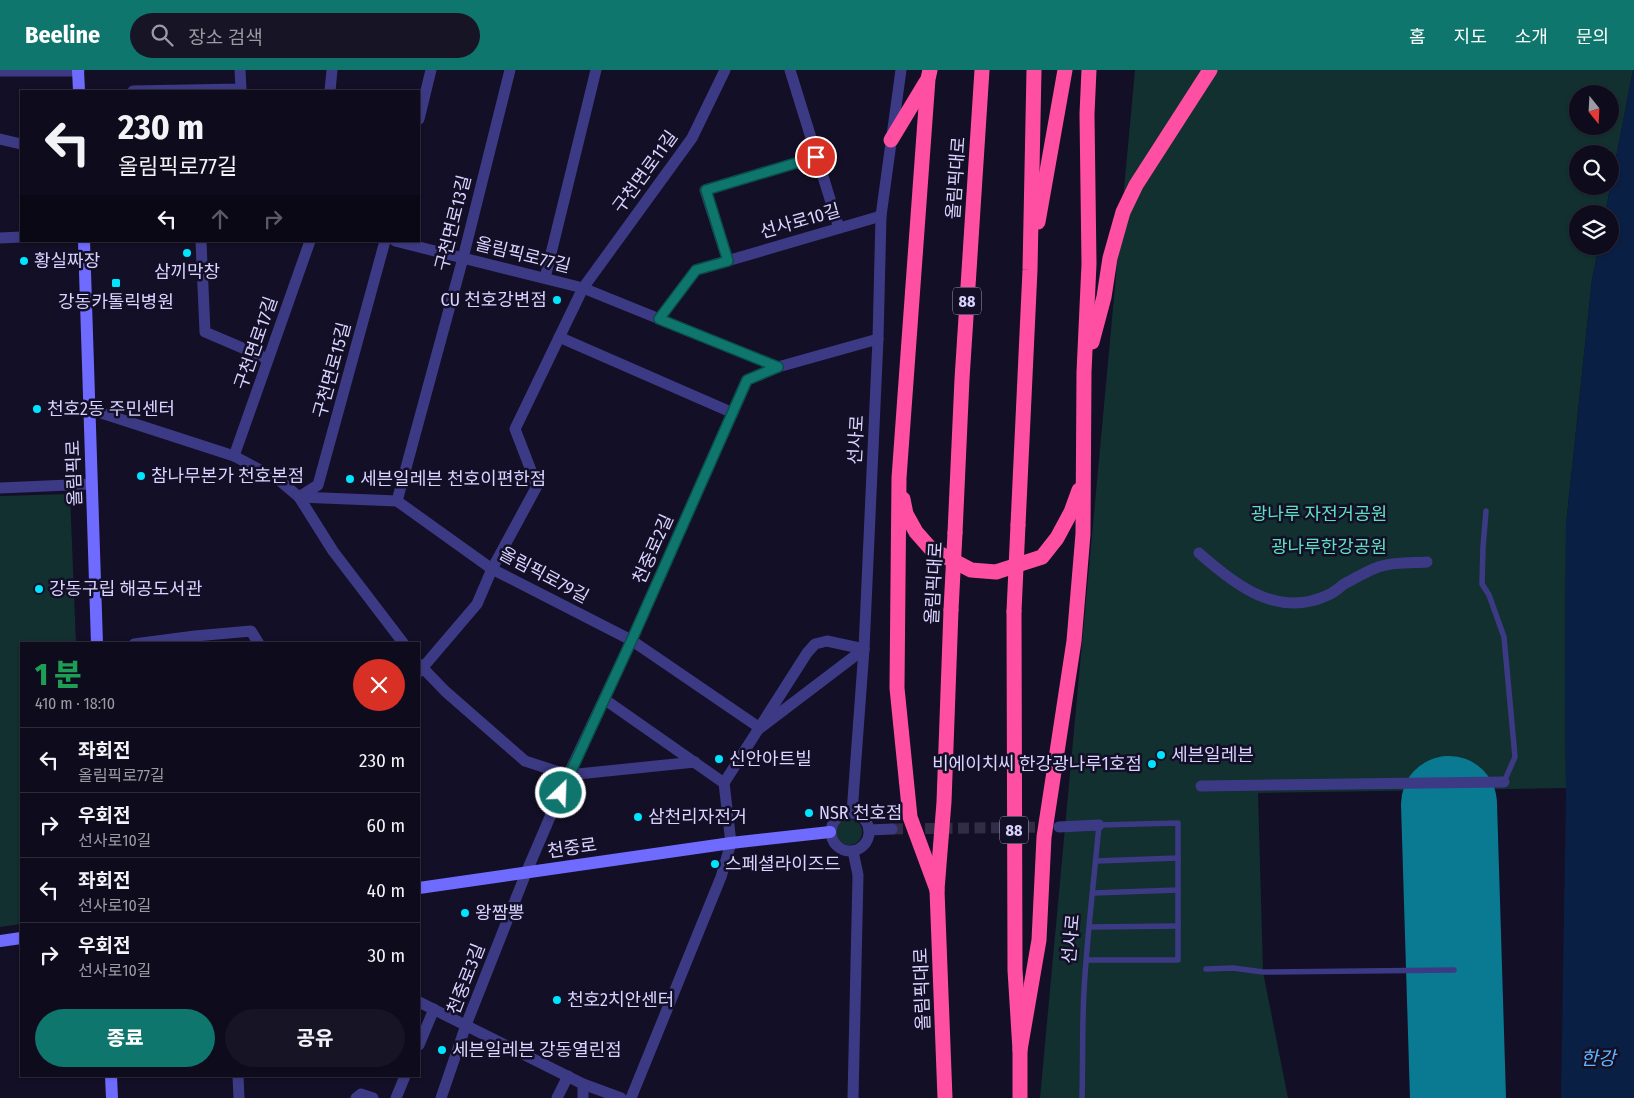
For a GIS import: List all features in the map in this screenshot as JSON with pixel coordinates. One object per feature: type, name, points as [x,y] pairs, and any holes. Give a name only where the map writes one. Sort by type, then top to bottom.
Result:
[{"type":"highway","name":"올림픽대로","points":[[945,1098],[937,890],[944,802],[962,379],[982,70]]},
{"type":"highway","name":"88","points":[[1020,1098],[1020,1050],[1015,970],[1014,611],[1030,270],[1034,70]]},
{"type":"highway","points":[[1030,270],[1065,70]]},
{"type":"highway","points":[[1020,1050],[1039,940],[1044,837],[1074,641],[1083,534],[1084,372],[1089,264],[1087,114],[1089,70]]},
{"type":"highway","points":[[1084,372],[1104,297],[1110,258],[1123,212],[1136,185],[1210,70]]},
{"type":"highway","points":[[891,140],[929,74]]},
{"type":"highway","points":[[929,74],[899,478],[897,688],[910,817],[937,890]]},
{"type":"highway","points":[[899,478],[906,514],[916,532],[931,550],[971,570],[996,572],[1042,557],[1058,538],[1072,512],[1083,478]]},
{"type":"main road","points":[[78,70],[79,90]]},
{"type":"main road","name":"올림픽로","points":[[84,242],[97,642]]},
{"type":"main road","name":"천중로","points":[[420,888],[731,842],[830,832]]},
{"type":"main road","points":[[0,941],[20,938]]},
{"type":"main road","points":[[111,1077],[112,1098]]},
{"type":"street","points":[[0,71],[78,70]]},
{"type":"street","points":[[187,90],[241,89],[240,70]]},
{"type":"street","points":[[330,90],[332,70]]},
{"type":"street","points":[[420,114],[431,70]]},
{"type":"street","name":"구천면로13길","points":[[396,501],[462,258],[510,70]]},
{"type":"street","points":[[545,278],[596,70]]},
{"type":"street","name":"구천면로11길","points":[[583,288],[692,138],[725,70]]},
{"type":"street","points":[[790,70],[839,228]]},
{"type":"street","name":"선사로","points":[[852,813],[864,649],[878,339],[881,216],[901,70]]},
{"type":"street","points":[[0,140],[20,144]]},
{"type":"street","points":[[728,261],[706,190],[816,157]]},
{"type":"street","name":"선사로10길","points":[[659,319],[696,270],[881,216]]},
{"type":"street","points":[[0,238],[20,237]]},
{"type":"street","points":[[202,242],[206,332],[268,359]]},
{"type":"street","name":"구천면로17길","points":[[234,456],[310,242]]},
{"type":"street","name":"구천면로15길","points":[[299,497],[318,485],[385,242]]},
{"type":"street","name":"올림픽로77길","points":[[399,242],[583,288],[778,367]]},
{"type":"street","name":"올림픽로77길","points":[[420,668],[477,604],[492,569],[537,486],[515,429],[583,288]]},
{"type":"street","points":[[559,337],[733,413]]},
{"type":"street","name":"천중로2길","points":[[526,873],[568,775],[631,640],[747,380],[778,367],[878,339]]},
{"type":"street","points":[[89,409],[234,456],[279,480],[299,497],[334,551],[402,642]]},
{"type":"street","points":[[0,488],[92,484]]},
{"type":"street","points":[[299,497],[396,501]]},
{"type":"street","name":"올림픽로79길","points":[[396,501],[492,569],[631,640],[760,728]]},
{"type":"street","points":[[1199,553],[1229,579],[1246,590],[1266,599],[1286,602],[1308,602],[1330,595],[1345,584],[1380,566],[1427,562]]},
{"type":"street","points":[[165,642],[196,640],[251,631],[258,642]]},
{"type":"street","points":[[631,1098],[721,877],[731,842],[724,782],[807,653],[815,644],[827,641],[864,649]]},
{"type":"street","points":[[760,728],[864,649]]},
{"type":"street","points":[[420,668],[525,761],[568,775],[695,762]]},
{"type":"street","points":[[604,699],[724,782]]},
{"type":"street","points":[[1201,786],[1504,782]]},
{"type":"street","points":[[852,813],[866,820],[869,830],[868,839],[864,845],[853,851],[836,846],[832,841],[830,832],[832,823],[836,818],[842,814],[852,813]]},
{"type":"street","points":[[1059,827],[1099,825]]},
{"type":"street","points":[[869,830],[892,829]]},
{"type":"street","points":[[853,851],[858,875],[854,1098]]},
{"type":"street","name":"천중로3길","points":[[441,1098],[466,1025],[526,873]]},
{"type":"street","points":[[420,1002],[583,1084],[621,1098]]},
{"type":"street","points":[[420,1043],[434,1009]]},
{"type":"street","points":[[557,1098],[568,1076]]},
{"type":"street","points":[[238,1077],[239,1098]]},
{"type":"street","points":[[396,1098],[405,1077]]},
{"type":"street","points":[[583,1084],[583,1098]]},
{"type":"street","points":[[356,1098],[361,1094],[374,1098]]},
{"type":"lane","points":[[1486,511],[1482,584],[1489,595],[1504,637],[1515,757],[1504,782]]},
{"type":"lane","points":[[1087,960],[1178,960],[1178,823],[1099,825]]},
{"type":"lane","name":"선사로","points":[[1082,1098],[1084,991],[1099,825]]},
{"type":"lane","points":[[1096,861],[1178,858]]},
{"type":"lane","points":[[1093,893],[1178,890]]},
{"type":"lane","points":[[1090,927],[1178,926]]},
{"type":"lane","points":[[1206,969],[1233,968],[1262,972],[1454,970]]},
{"type":"green space","name":"광나루한강공원","points":[[1135,70],[1633,70],[1618,145],[1569,145],[1569,195],[1609,195],[1607,205],[1569,205],[1569,255],[1597,255],[1592,279],[1566,525],[1566,788],[1258,793],[1263,972],[1288,1098],[1040,1098]]},
{"type":"green space","points":[[70,494],[76,642],[20,642],[20,924],[0,927],[0,496]]},
{"type":"green space","points":[[849,819],[858,823],[862,832],[858,841],[849,845],[840,841],[836,832],[840,823]]},
{"type":"water","name":"한강","points":[[1634,70],[1634,1098],[1561,1098],[1566,788],[1566,525],[1592,279],[1597,255],[1619,255],[1619,205],[1607,205],[1609,195],[1619,195],[1618,145]]},
{"type":"runway","points":[[1449,804],[1458,1098]]},
{"type":"tunnel","points":[[892,829],[1053,827]]},
{"type":"place","name":"삼끼막창","points":[[187,253]]},
{"type":"place","name":"황실짜장","points":[[24,261]]},
{"type":"place","name":"강동카톨릭병원","points":[[116,283]]},
{"type":"place","name":"CU 천호강변점","points":[[557,300]]},
{"type":"place","name":"천호2동 주민센터","points":[[37,409]]},
{"type":"place","name":"참나무본가 천호본점","points":[[141,476]]},
{"type":"place","name":"세븐일레븐 천호이편한점","points":[[350,479]]},
{"type":"place","name":"강동구립 해공도서관","points":[[39,589]]},
{"type":"place","name":"세븐일레븐","points":[[1161,755]]},
{"type":"place","name":"신안아트빌","points":[[719,759]]},
{"type":"place","name":"비에이치씨 한강광나루1호점","points":[[1152,764]]},
{"type":"place","name":"NSR 천호점","points":[[809,813]]},
{"type":"place","name":"삼천리자전거","points":[[638,817]]},
{"type":"place","name":"스페셜라이즈드","points":[[715,864]]},
{"type":"place","name":"왕짬뽕","points":[[465,913]]},
{"type":"place","name":"천호2치안센터","points":[[557,1000]]},
{"type":"place","name":"세븐일레븐 강동열린점","points":[[442,1050]]},
{"type":"route","points":[[561,793],[634,635],[747,380],[778,367],[659,319],[696,270],[728,261],[706,190],[816,157]]},
{"type":"park label","name":"광나루 자전거공원","points":[[1319,514]]}]
